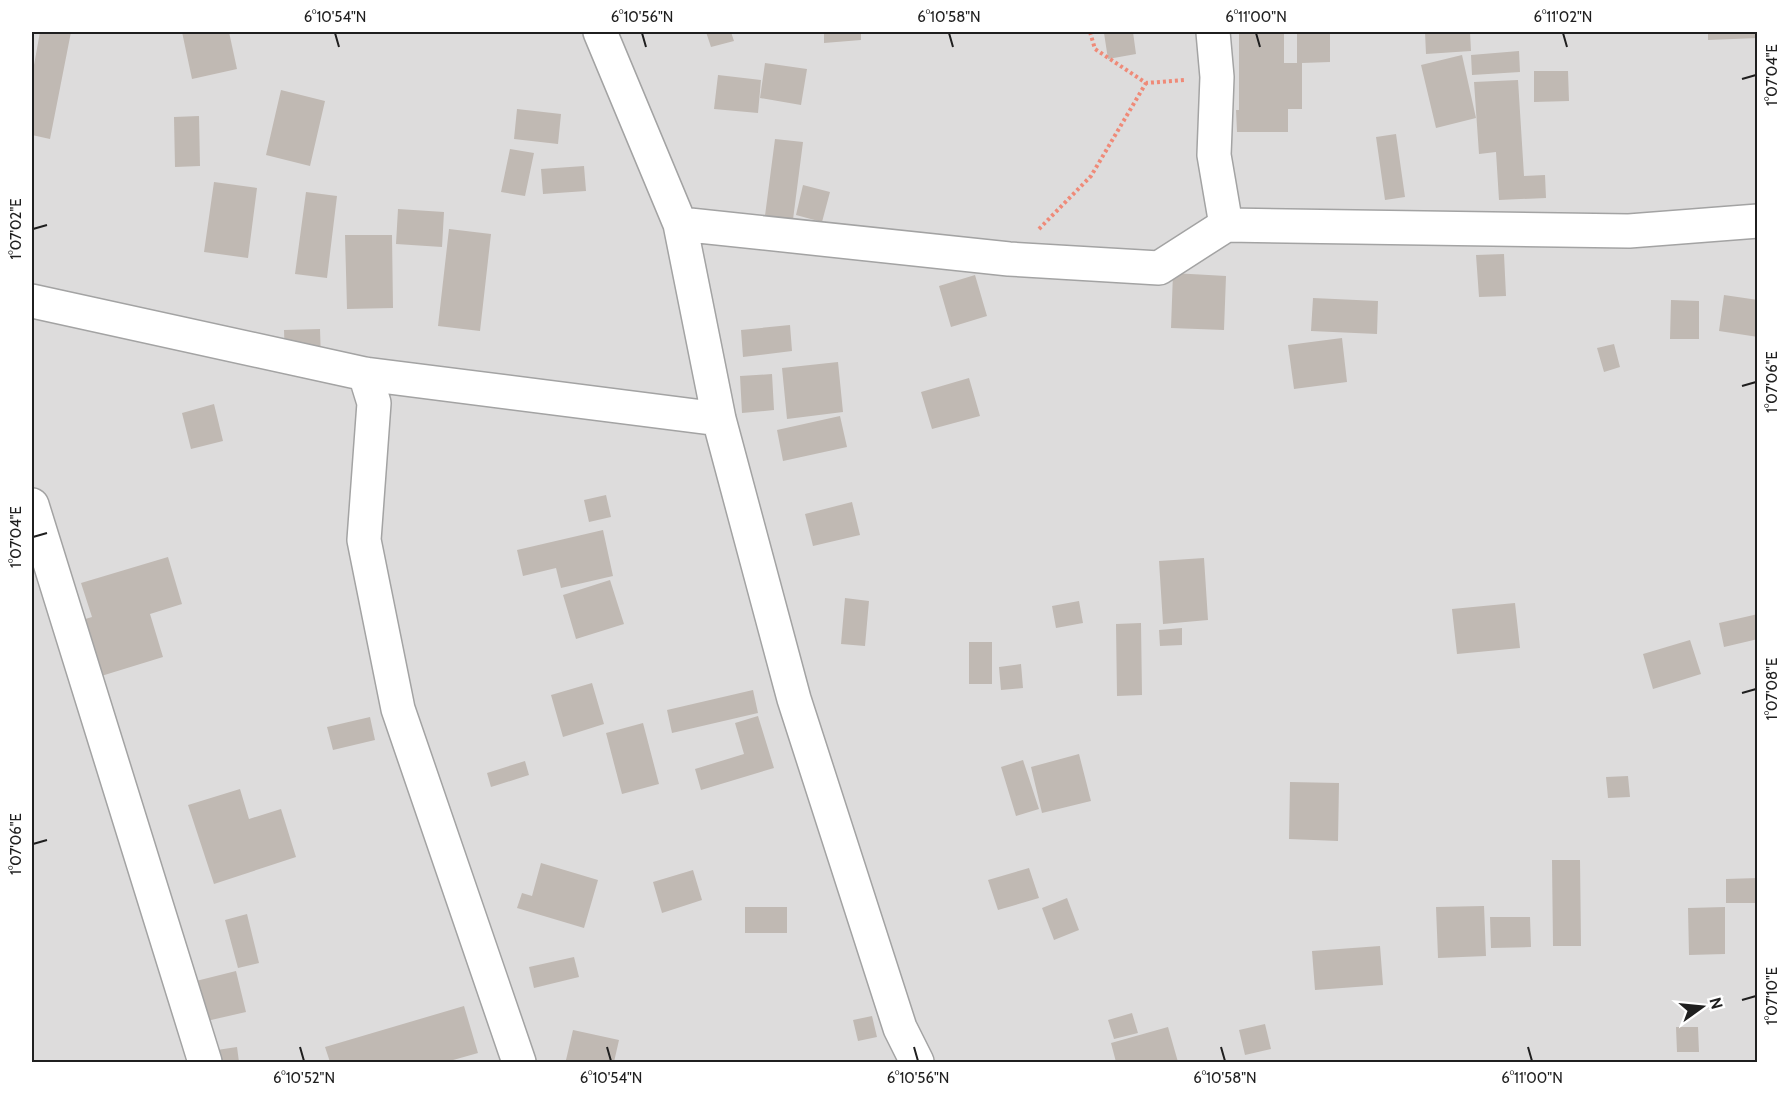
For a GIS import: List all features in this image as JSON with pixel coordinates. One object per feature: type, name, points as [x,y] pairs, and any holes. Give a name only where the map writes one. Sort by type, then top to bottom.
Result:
[{"type":"street","points":[[600,32],[680,224],[719,419],[794,699],[900,1028],[917,1062]]},
{"type":"street","points":[[1214,32],[1217,77],[1214,155],[1226,225]]},
{"type":"street","points":[[680,224],[1009,259],[1159,267],[1226,225],[1629,231],[1758,221]]},
{"type":"street","points":[[32,301],[365,374],[719,419]]},
{"type":"street","points":[[365,374],[374,403],[364,540],[398,709],[519,1062]]},
{"type":"street","points":[[32,505],[205,1062]]},
{"type":"path","points":[[1090,32],[1095,49],[1146,83],[1217,77]]},
{"type":"path","points":[[1009,259],[1090,176],[1146,83]]},
{"type":"shaded area","points":[[32,32],[1757,32],[1757,1062],[32,1062]]},
{"type":"building","points":[[40,32],[71,32],[50,139],[32,135],[32,76]]},
{"type":"building","points":[[182,32],[229,32],[237,69],[192,79]]},
{"type":"building","points":[[706,32],[731,32],[734,41],[711,47]]},
{"type":"building","points":[[824,32],[861,32],[861,40],[824,43]]},
{"type":"building","points":[[1133,32],[1136,54],[1108,59],[1104,33]]},
{"type":"building","points":[[1239,32],[1284,32],[1284,63],[1297,63],[1297,32],[1330,32],[1330,62],[1302,63],[1302,109],[1288,109],[1288,132],[1237,132]]},
{"type":"building","points":[[1425,32],[1470,32],[1471,51],[1426,54]]},
{"type":"building","points":[[1708,32],[1758,32],[1758,38],[1708,40]]},
{"type":"building","points":[[1519,51],[1520,72],[1472,75],[1471,55]]},
{"type":"building","points":[[1462,55],[1476,118],[1436,128],[1421,65]]},
{"type":"building","points":[[765,63],[807,69],[801,105],[760,98]]},
{"type":"building","points":[[1534,71],[1568,71],[1569,101],[1534,102]]},
{"type":"building","points":[[718,75],[761,80],[758,113],[714,109]]},
{"type":"building","points":[[1518,80],[1524,176],[1545,175],[1546,198],[1499,200],[1496,152],[1479,154],[1474,82]]},
{"type":"building","points":[[281,90],[325,101],[310,166],[266,155]]},
{"type":"building","points":[[517,109],[561,114],[558,144],[514,139]]},
{"type":"building","points":[[199,116],[200,166],[175,167],[174,117]]},
{"type":"building","points":[[1396,134],[1405,197],[1385,200],[1376,137]]},
{"type":"building","points":[[775,139],[803,142],[791,235],[763,231]]},
{"type":"building","points":[[510,149],[534,153],[525,196],[501,192]]},
{"type":"building","points":[[584,166],[586,191],[543,194],[541,169]]},
{"type":"building","points":[[214,182],[257,188],[248,258],[204,252]]},
{"type":"building","points":[[803,185],[830,192],[822,222],[796,215]]},
{"type":"building","points":[[306,192],[337,196],[327,278],[295,274]]},
{"type":"building","points":[[398,209],[444,212],[442,247],[396,244]]},
{"type":"building","points":[[449,229],[491,234],[480,331],[438,326]]},
{"type":"building","points":[[345,235],[392,235],[393,308],[347,309]]},
{"type":"building","points":[[1504,254],[1506,296],[1479,297],[1476,255]]},
{"type":"building","points":[[1173,273],[1226,276],[1224,330],[1171,328]]},
{"type":"building","points":[[975,275],[987,316],[951,327],[939,286]]},
{"type":"building","points":[[1724,295],[1758,300],[1758,337],[1719,331]]},
{"type":"building","points":[[1313,298],[1378,301],[1377,334],[1311,331]]},
{"type":"building","points":[[1671,300],[1699,301],[1699,339],[1670,339]]},
{"type":"building","points":[[790,325],[792,351],[743,357],[741,330]]},
{"type":"building","points":[[320,329],[321,360],[285,361],[284,330]]},
{"type":"building","points":[[1342,338],[1347,382],[1294,389],[1288,345]]},
{"type":"building","points":[[1614,344],[1620,367],[1604,372],[1597,348]]},
{"type":"building","points":[[838,362],[843,412],[787,419],[782,368]]},
{"type":"building","points":[[772,374],[774,410],[742,413],[740,376]]},
{"type":"building","points":[[969,378],[980,416],[932,429],[921,392]]},
{"type":"building","points":[[214,404],[223,441],[191,449],[182,413]]},
{"type":"building","points":[[840,416],[847,447],[783,461],[777,430]]},
{"type":"building","points":[[606,495],[611,517],[589,522],[584,500]]},
{"type":"building","points":[[852,502],[860,535],[813,546],[805,514]]},
{"type":"building","points":[[603,530],[613,576],[561,588],[556,568],[523,576],[517,550]]},
{"type":"building","points":[[168,557],[182,604],[150,614],[163,657],[72,685],[55,628],[92,617],[81,583]]},
{"type":"building","points":[[1204,558],[1208,620],[1163,624],[1159,561]]},
{"type":"building","points":[[610,580],[624,624],[576,639],[563,595]]},
{"type":"building","points":[[845,598],[869,601],[865,646],[841,644]]},
{"type":"building","points":[[1079,601],[1083,623],[1056,628],[1052,606]]},
{"type":"building","points":[[1515,603],[1520,648],[1457,654],[1452,609]]},
{"type":"building","points":[[1758,614],[1758,639],[1724,647],[1719,623]]},
{"type":"building","points":[[1141,623],[1142,695],[1117,696],[1116,624]]},
{"type":"building","points":[[1182,628],[1182,645],[1160,646],[1159,630]]},
{"type":"building","points":[[1690,640],[1701,674],[1653,689],[1643,654]]},
{"type":"building","points":[[969,642],[992,642],[992,684],[969,684]]},
{"type":"building","points":[[1021,664],[1023,688],[1001,690],[999,667]]},
{"type":"building","points":[[592,683],[604,724],[563,737],[551,695]]},
{"type":"building","points":[[753,690],[758,713],[672,733],[667,710]]},
{"type":"building","points":[[758,716],[774,768],[701,790],[695,769],[744,754],[735,723]]},
{"type":"building","points":[[370,717],[375,740],[333,750],[327,727]]},
{"type":"building","points":[[643,723],[659,784],[622,794],[606,733]]},
{"type":"building","points":[[1079,754],[1091,801],[1042,813],[1031,767]]},
{"type":"building","points":[[1023,760],[1039,809],[1016,816],[1001,767]]},
{"type":"building","points":[[525,761],[529,775],[491,787],[487,773]]},
{"type":"building","points":[[1628,776],[1630,797],[1608,798],[1606,777]]},
{"type":"building","points":[[1290,782],[1339,783],[1338,841],[1289,839]]},
{"type":"building","points":[[240,789],[249,819],[281,809],[296,857],[214,884],[188,805]]},
{"type":"building","points":[[1552,860],[1580,860],[1581,946],[1553,946]]},
{"type":"building","points":[[541,863],[598,880],[584,928],[517,908],[522,893],[532,896]]},
{"type":"building","points":[[1029,868],[1039,898],[998,910],[988,880]]},
{"type":"building","points":[[693,870],[702,900],[662,913],[653,882]]},
{"type":"building","points":[[1758,878],[1758,903],[1726,903],[1726,879]]},
{"type":"building","points":[[1067,898],[1079,930],[1054,940],[1042,908]]},
{"type":"building","points":[[1484,906],[1486,956],[1438,958],[1436,907]]},
{"type":"building","points":[[745,907],[787,907],[787,933],[745,933]]},
{"type":"building","points":[[1725,907],[1725,954],[1689,955],[1688,908]]},
{"type":"building","points":[[247,914],[259,963],[238,968],[225,920]]},
{"type":"building","points":[[1490,917],[1530,917],[1531,947],[1491,948]]},
{"type":"building","points":[[1380,946],[1383,985],[1315,990],[1312,951]]},
{"type":"building","points":[[574,957],[579,977],[534,988],[529,967]]},
{"type":"building","points":[[236,971],[246,1012],[198,1023],[188,983]]},
{"type":"building","points":[[464,1006],[478,1053],[446,1062],[330,1062],[325,1047]]},
{"type":"building","points":[[1132,1013],[1138,1033],[1114,1039],[1108,1020]]},
{"type":"building","points":[[872,1016],[877,1037],[858,1041],[853,1020]]},
{"type":"building","points":[[1265,1024],[1271,1049],[1245,1055],[1239,1030]]},
{"type":"building","points":[[1168,1027],[1178,1062],[1116,1062],[1111,1043]]},
{"type":"building","points":[[1676,1027],[1698,1027],[1699,1052],[1677,1052]]},
{"type":"building","points":[[573,1030],[619,1040],[614,1062],[566,1060]]},
{"type":"building","points":[[237,1047],[239,1062],[191,1062],[190,1054]]}]
